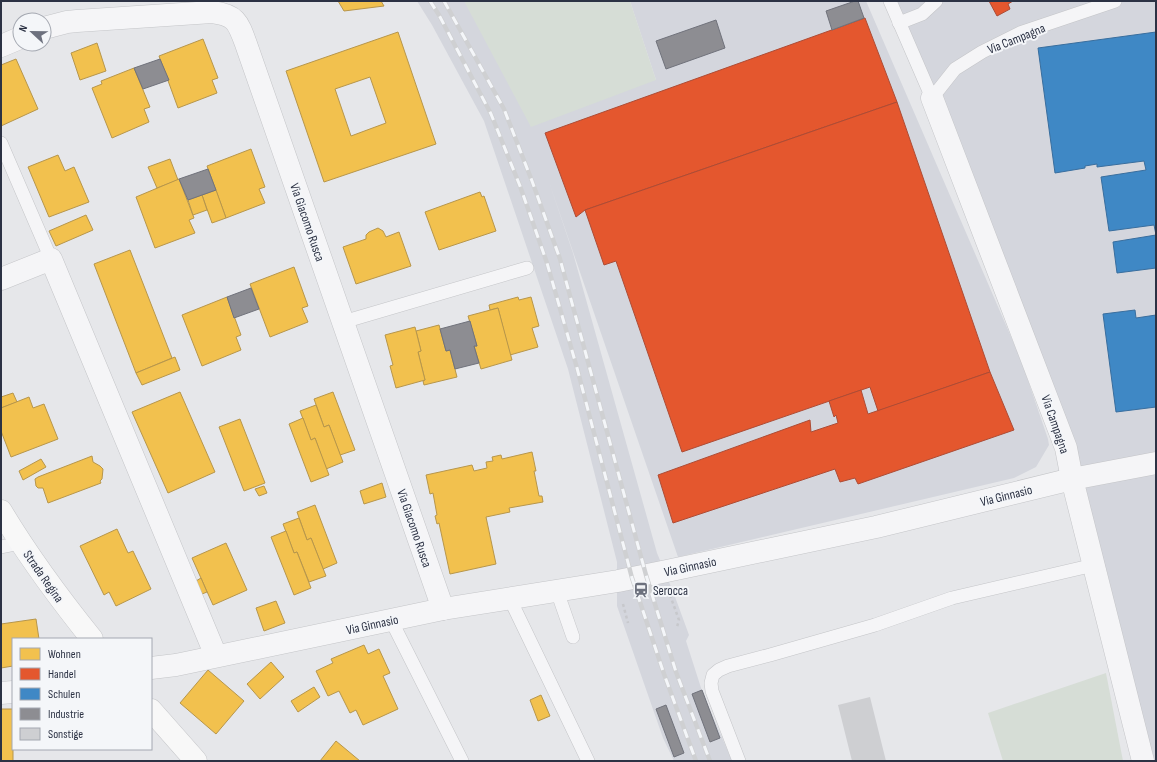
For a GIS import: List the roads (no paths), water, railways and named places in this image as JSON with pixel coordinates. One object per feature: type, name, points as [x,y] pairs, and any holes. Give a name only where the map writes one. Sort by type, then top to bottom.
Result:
[{"type":"main road","name":"Strada Regina","points":[[1,511],[11,545],[91,638]]},
{"type":"main road","points":[[152,711],[196,761]]},
{"type":"street","name":"Via Giacomo Rusca","points":[[52,26],[76,21],[212,12],[224,14],[237,22],[246,44],[443,609]]},
{"type":"street","points":[[1,46],[12,41]]},
{"type":"street","name":"Via Campagna","points":[[932,98],[1066,448],[1072,479],[1143,761]]},
{"type":"street","points":[[1,279],[51,259],[216,656]]},
{"type":"street","name":"Via Ginnasio","points":[[152,668],[443,609],[510,599],[662,572],[876,527],[1072,479],[1156,463]]},
{"type":"street","points":[[1,692],[12,692]]},
{"type":"lane","name":"Via Campagna","points":[[890,1],[932,98],[955,69],[982,52],[1020,33],[1115,1]]},
{"type":"lane","points":[[899,23],[922,14],[936,1]]},
{"type":"lane","points":[[1,143],[51,259]]},
{"type":"lane","points":[[343,322],[527,268]]},
{"type":"lane","points":[[739,761],[712,691],[711,683],[713,675],[719,670],[728,666],[860,629],[952,598],[1094,564]]},
{"type":"lane","points":[[557,591],[573,637]]},
{"type":"lane","points":[[510,599],[588,761]]},
{"type":"lane","points":[[391,620],[462,761]]},
{"type":"railway","points":[[430,1],[439,15],[491,114],[520,186],[547,263],[577,368],[632,578],[664,674],[696,761]]},
{"type":"railway","points":[[444,1],[504,109],[560,259],[646,575],[676,672],[710,761]]},
{"type":"place","name":"Serocca","points":[[641,590]]}]
